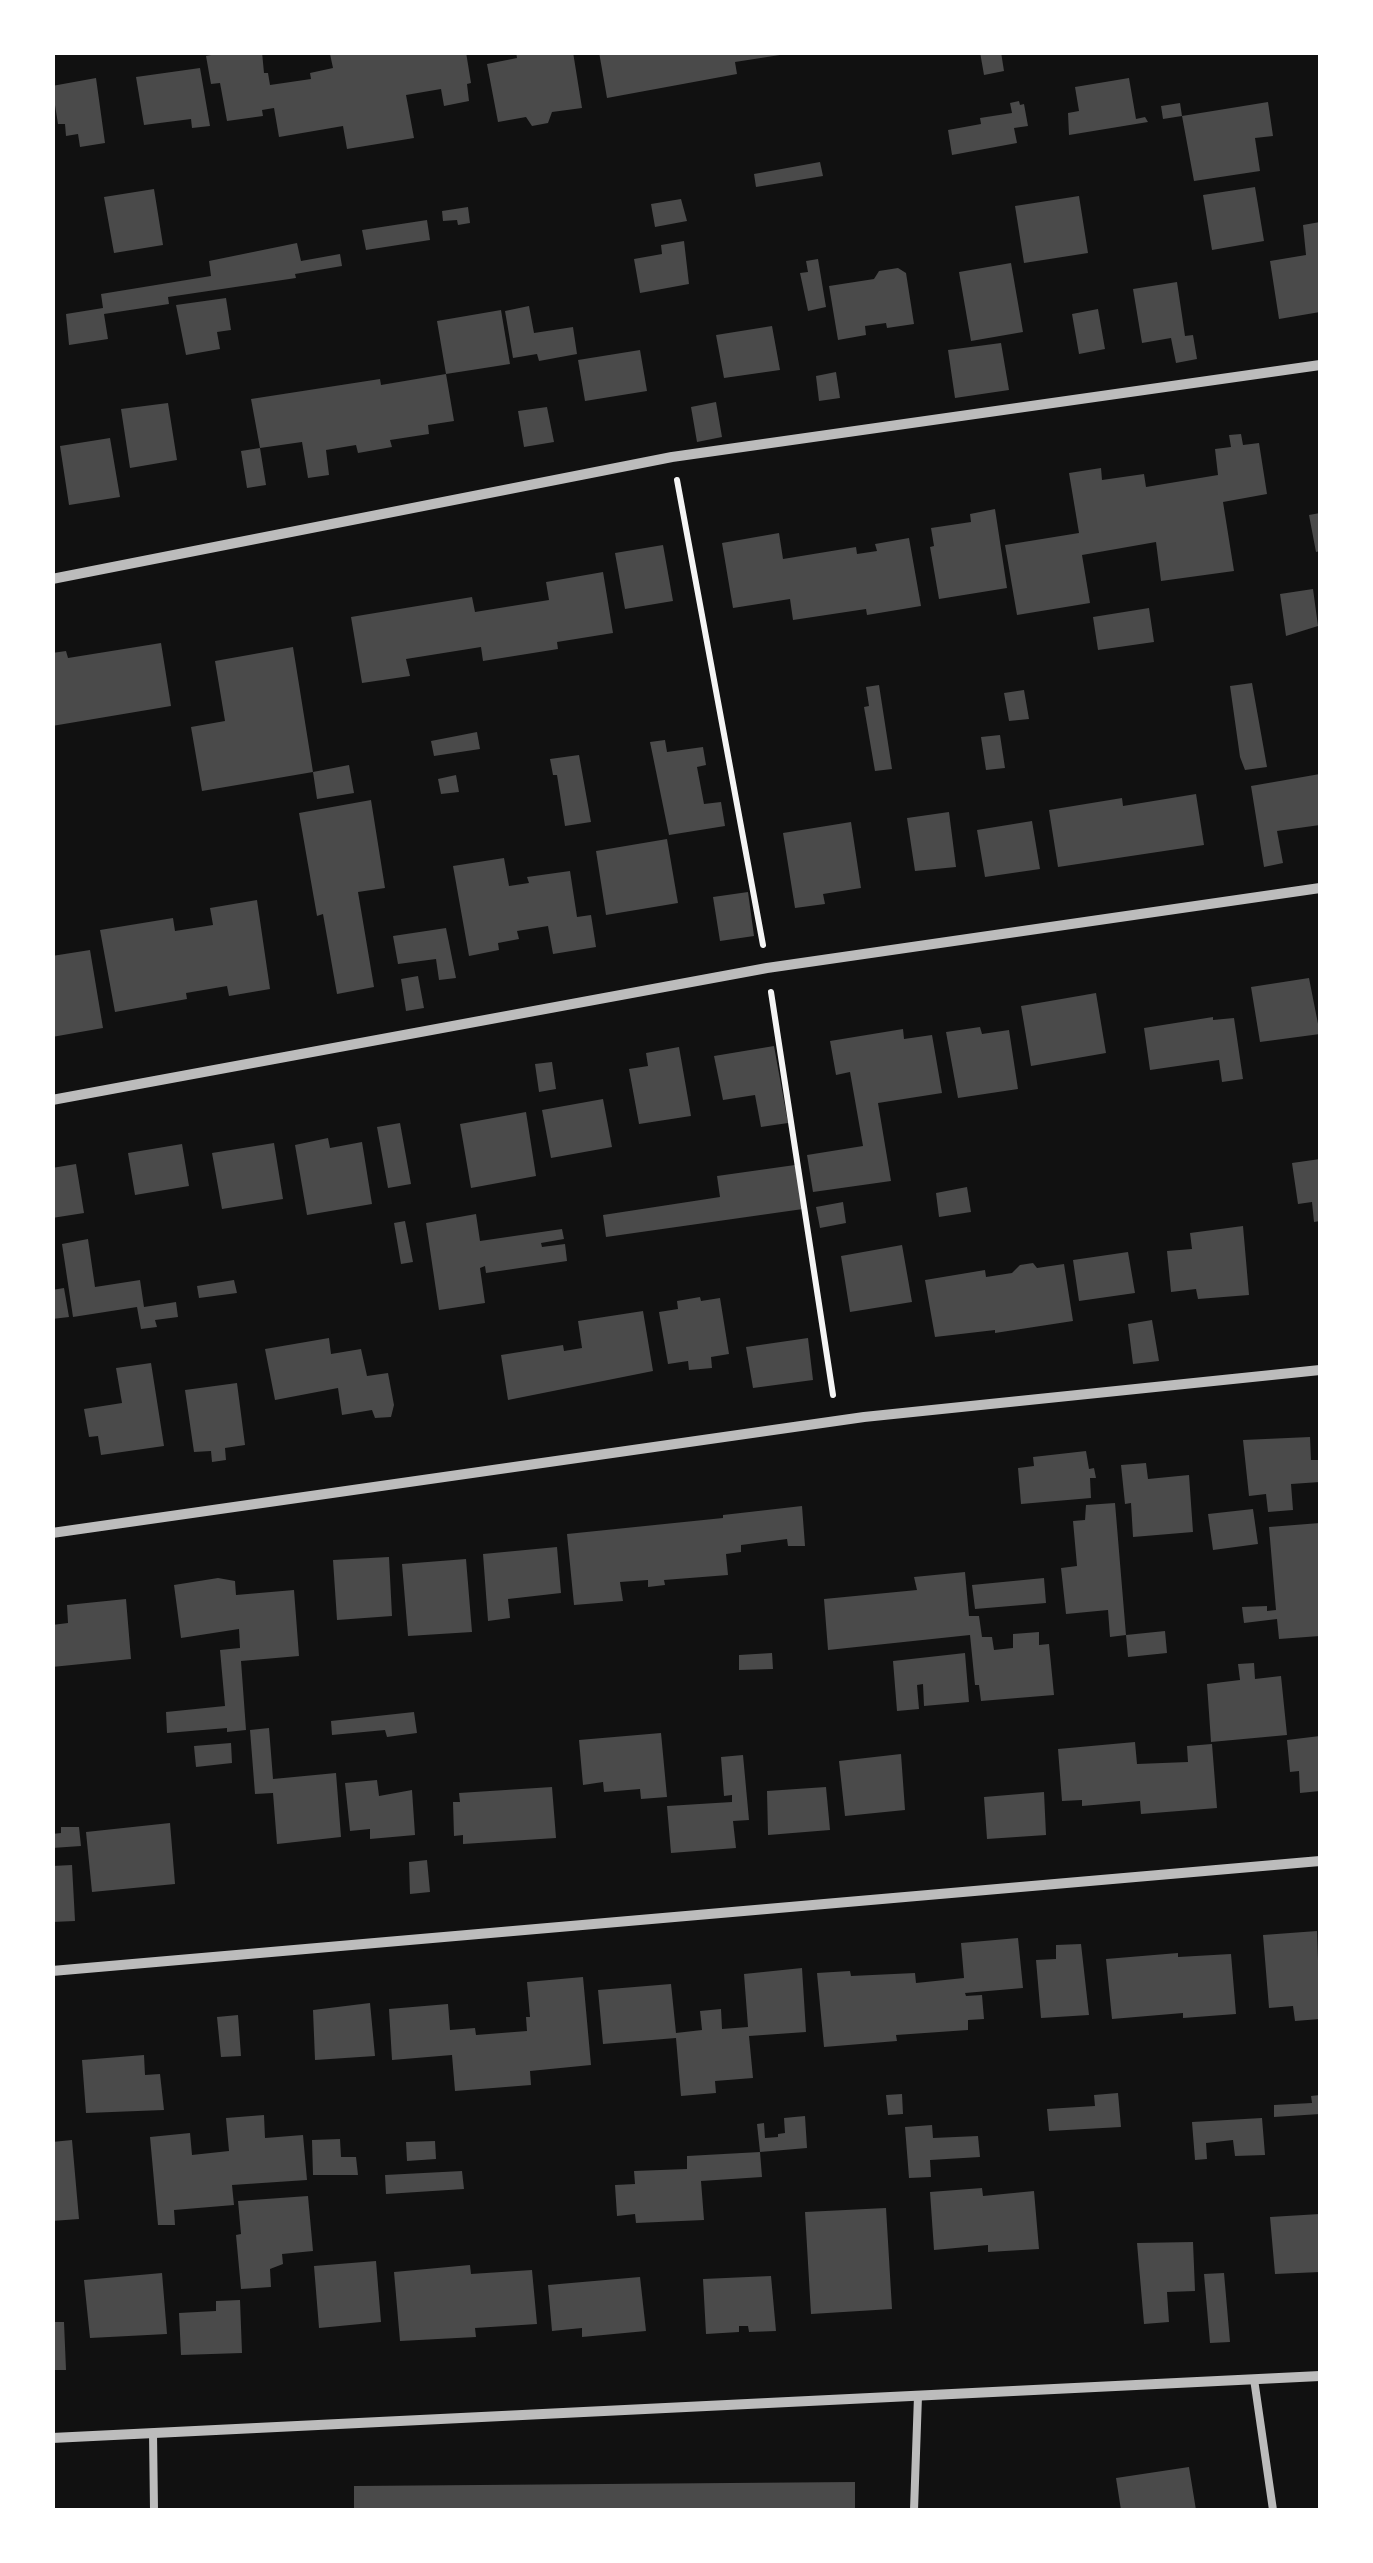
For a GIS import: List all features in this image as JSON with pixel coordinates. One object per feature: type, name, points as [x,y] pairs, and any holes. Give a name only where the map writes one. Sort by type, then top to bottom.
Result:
[{"type":"street","points":[[52,579],[672,457],[1320,364]]},
{"type":"street","points":[[52,1100],[767,968],[1320,888]]},
{"type":"street","points":[[52,1533],[864,1417],[1320,1370]]},
{"type":"street","points":[[52,1970],[1320,1862]]},
{"type":"street","points":[[52,2438],[1320,2376]]},
{"type":"lane","points":[[1254,2379],[1273,2510]]},
{"type":"lane","points":[[914,2510],[918,2396]]},
{"type":"lane","points":[[153,2433],[154,2510]]},
{"type":"building","points":[[262,52],[264,73],[268,73],[270,85],[311,79],[310,73],[333,68],[330,54],[466,52],[471,83],[467,84],[469,101],[444,106],[441,89],[406,95],[414,138],[347,149],[343,126],[279,137],[274,108],[262,110],[263,116],[227,121],[220,83],[211,84],[206,56]]},
{"type":"building","points":[[516,52],[573,52],[582,108],[552,112],[548,123],[532,126],[526,117],[498,122],[487,64],[517,58]]},
{"type":"building","points":[[599,52],[780,55],[735,62],[737,74],[607,98]]},
{"type":"building","points":[[980,52],[1001,52],[1004,71],[984,75]]},
{"type":"building","points":[[200,68],[210,126],[192,128],[191,119],[144,125],[136,77]]},
{"type":"building","points":[[96,78],[105,143],[80,147],[78,134],[66,136],[65,124],[58,124],[52,86]]},
{"type":"building","points":[[1129,78],[1136,119],[1145,117],[1148,122],[1069,135],[1068,113],[1079,111],[1075,87]]},
{"type":"building","points":[[1268,102],[1273,136],[1255,138],[1260,171],[1194,181],[1182,116]]},
{"type":"building","points":[[1010,103],[1024,104],[1028,126],[1014,128],[1017,143],[952,155],[948,130],[981,124],[980,118],[1012,113]]},
{"type":"building","points":[[1180,103],[1182,116],[1163,119],[1161,106]]},
{"type":"building","points":[[820,162],[823,176],[756,187],[754,174]]},
{"type":"building","points":[[1255,187],[1264,241],[1212,250],[1203,195]]},
{"type":"building","points":[[154,189],[163,245],[114,253],[104,197]]},
{"type":"building","points":[[1079,196],[1088,253],[1024,263],[1015,206]]},
{"type":"building","points":[[681,199],[687,221],[655,227],[651,204]]},
{"type":"building","points":[[468,207],[470,223],[443,221],[442,211]]},
{"type":"building","points":[[427,220],[430,240],[366,250],[362,230]]},
{"type":"building","points":[[1320,222],[1320,312],[1279,319],[1270,261],[1306,255],[1303,225]]},
{"type":"building","points":[[684,241],[689,284],[640,293],[634,259],[662,254],[661,245]]},
{"type":"building","points":[[297,243],[301,261],[340,254],[342,266],[295,274],[296,278],[168,297],[169,304],[104,314],[108,339],[69,345],[66,314],[103,308],[101,294],[211,276],[209,261]]},
{"type":"building","points":[[818,259],[826,307],[808,311],[800,273],[808,272],[806,261]]},
{"type":"building","points":[[1011,263],[1023,332],[971,341],[959,272]]},
{"type":"building","points":[[898,268],[906,273],[914,324],[865,326],[866,335],[838,340],[829,286],[874,279],[879,271]]},
{"type":"building","points":[[1177,282],[1185,336],[1193,335],[1197,359],[1176,363],[1171,338],[1142,343],[1133,289]]},
{"type":"building","points":[[226,298],[231,330],[217,332],[220,349],[186,355],[176,305]]},
{"type":"building","points":[[529,306],[534,333],[573,327],[577,354],[539,361],[537,354],[513,358],[505,311]]},
{"type":"building","points":[[1098,309],[1105,349],[1079,354],[1072,314]]},
{"type":"building","points":[[501,310],[510,364],[446,374],[437,321]]},
{"type":"building","points":[[772,326],[780,370],[724,378],[716,335]]},
{"type":"building","points":[[1001,343],[1009,390],[955,398],[948,350]]},
{"type":"building","points":[[640,350],[647,391],[585,401],[578,360]]},
{"type":"building","points":[[836,372],[840,398],[819,401],[816,376]]},
{"type":"building","points":[[446,374],[454,421],[428,425],[429,434],[390,440],[392,447],[358,453],[356,445],[326,450],[329,475],[308,478],[302,442],[260,448],[251,399],[380,379],[381,385]]},
{"type":"building","points":[[716,402],[722,437],[697,442],[691,407]]},
{"type":"building","points":[[168,403],[177,460],[130,468],[121,409]]},
{"type":"building","points":[[547,407],[554,442],[524,447],[518,411]]},
{"type":"building","points":[[1241,434],[1243,445],[1259,443],[1267,494],[1223,502],[1234,571],[1161,581],[1156,542],[1082,555],[1090,603],[1017,615],[1005,545],[1079,533],[1069,473],[1101,468],[1102,480],[1144,474],[1146,487],[1218,475],[1215,449],[1231,447],[1229,435]]},
{"type":"building","points":[[110,438],[120,497],[69,505],[60,446]]},
{"type":"building","points":[[260,448],[266,485],[247,488],[241,451]]},
{"type":"building","points":[[995,509],[1007,588],[939,599],[930,547],[934,546],[931,528],[971,522],[970,514]]},
{"type":"building","points":[[1320,513],[1320,551],[1316,552],[1309,515]]},
{"type":"building","points":[[779,533],[783,559],[856,547],[857,554],[877,551],[875,544],[909,538],[921,606],[867,615],[866,609],[793,620],[790,599],[733,608],[722,543]]},
{"type":"building","points":[[663,545],[673,601],[625,609],[615,553]]},
{"type":"building","points":[[603,572],[613,633],[557,642],[558,649],[483,661],[481,647],[406,659],[410,676],[362,683],[351,617],[472,597],[475,612],[549,600],[546,582]]},
{"type":"building","points":[[1313,589],[1318,626],[1286,636],[1280,594]]},
{"type":"building","points":[[1149,608],[1154,642],[1098,650],[1093,617]]},
{"type":"building","points":[[161,643],[171,706],[52,726],[52,653],[66,651],[68,658]]},
{"type":"building","points":[[293,647],[313,772],[202,791],[191,727],[225,721],[215,661]]},
{"type":"building","points":[[1252,683],[1267,767],[1245,770],[1230,686]]},
{"type":"building","points":[[879,685],[892,769],[875,771],[864,707],[869,706],[866,687]]},
{"type":"building","points":[[1024,690],[1029,719],[1009,721],[1004,693]]},
{"type":"building","points":[[477,732],[480,749],[434,756],[431,741]]},
{"type":"building","points":[[1000,735],[1005,768],[986,770],[981,737]]},
{"type":"building","points":[[665,740],[667,752],[703,747],[706,765],[697,767],[704,804],[721,802],[725,826],[669,835],[650,742]]},
{"type":"building","points":[[579,755],[591,822],[565,826],[557,775],[553,775],[550,759]]},
{"type":"building","points":[[349,765],[354,793],[317,799],[313,772]]},
{"type":"building","points":[[1320,774],[1320,825],[1277,831],[1283,863],[1264,867],[1251,786]]},
{"type":"building","points":[[456,775],[459,792],[441,794],[438,779]]},
{"type":"building","points":[[1196,794],[1204,845],[1058,867],[1049,810],[1122,798],[1123,806]]},
{"type":"building","points":[[371,800],[385,888],[358,892],[374,987],[337,994],[323,914],[317,916],[299,813]]},
{"type":"building","points":[[949,812],[956,867],[915,871],[907,818]]},
{"type":"building","points":[[1032,821],[1040,869],[985,877],[977,830]]},
{"type":"building","points":[[851,822],[861,888],[823,894],[825,904],[795,908],[783,833]]},
{"type":"building","points":[[667,839],[678,903],[606,915],[596,851]]},
{"type":"building","points":[[504,858],[509,886],[529,883],[527,877],[570,871],[577,917],[591,915],[596,947],[553,954],[548,926],[517,931],[519,939],[498,943],[499,950],[469,956],[453,866]]},
{"type":"building","points":[[748,892],[754,936],[720,941],[713,897]]},
{"type":"building","points":[[257,900],[270,989],[229,996],[227,986],[186,993],[187,999],[115,1012],[100,930],[173,918],[175,931],[213,925],[210,908]]},
{"type":"building","points":[[446,928],[456,978],[439,980],[436,959],[398,964],[393,936]]},
{"type":"building","points":[[90,950],[103,1028],[52,1037],[52,956]]},
{"type":"building","points":[[418,976],[424,1008],[406,1011],[401,979]]},
{"type":"building","points":[[1309,978],[1320,1034],[1260,1042],[1251,987]]},
{"type":"building","points":[[1096,993],[1106,1053],[1031,1066],[1021,1006]]},
{"type":"building","points":[[1213,1017],[1234,1018],[1243,1079],[1222,1082],[1219,1060],[1150,1070],[1144,1028]]},
{"type":"building","points":[[980,1027],[982,1034],[1009,1030],[1018,1089],[958,1098],[946,1032]]},
{"type":"building","points":[[903,1029],[904,1039],[932,1035],[942,1093],[878,1103],[891,1181],[813,1192],[807,1155],[863,1146],[850,1072],[836,1075],[830,1041]]},
{"type":"building","points":[[774,1046],[788,1123],[761,1127],[755,1095],[723,1100],[714,1056]]},
{"type":"building","points":[[679,1047],[691,1116],[639,1124],[629,1069],[648,1066],[646,1053]]},
{"type":"building","points":[[552,1062],[556,1089],[539,1092],[535,1064]]},
{"type":"building","points":[[603,1099],[612,1147],[551,1158],[542,1110]]},
{"type":"building","points":[[526,1112],[536,1176],[471,1188],[460,1124]]},
{"type":"building","points":[[400,1123],[411,1184],[388,1188],[377,1127]]},
{"type":"building","points":[[328,1138],[330,1148],[362,1142],[372,1204],[307,1215],[295,1145]]},
{"type":"building","points":[[274,1143],[283,1199],[222,1209],[212,1153]]},
{"type":"building","points":[[182,1144],[189,1186],[135,1195],[128,1153]]},
{"type":"building","points":[[1320,1159],[1320,1221],[1314,1222],[1312,1202],[1298,1204],[1292,1163]]},
{"type":"building","points":[[76,1164],[84,1213],[52,1218],[52,1168]]},
{"type":"building","points":[[795,1165],[803,1209],[606,1237],[603,1215],[720,1197],[717,1176]]},
{"type":"building","points":[[967,1187],[971,1212],[939,1217],[936,1193]]},
{"type":"building","points":[[843,1202],[846,1223],[820,1228],[816,1207]]},
{"type":"building","points":[[476,1214],[480,1241],[562,1229],[564,1239],[541,1243],[542,1247],[565,1244],[567,1261],[486,1273],[485,1266],[480,1268],[485,1303],[439,1310],[426,1223]]},
{"type":"building","points":[[405,1221],[413,1262],[401,1264],[394,1223]]},
{"type":"building","points":[[1243,1226],[1249,1295],[1198,1299],[1196,1289],[1171,1292],[1167,1251],[1192,1249],[1190,1233]]},
{"type":"building","points":[[88,1239],[95,1287],[140,1280],[144,1307],[176,1302],[178,1317],[155,1320],[157,1327],[141,1329],[137,1307],[73,1317],[62,1244]]},
{"type":"building","points":[[902,1245],[912,1302],[850,1312],[841,1256]]},
{"type":"building","points":[[1128,1252],[1135,1293],[1079,1301],[1073,1260]]},
{"type":"building","points":[[1033,1263],[1037,1268],[1064,1264],[1073,1321],[935,1337],[925,1280],[985,1270],[986,1277],[1012,1273],[1020,1265]]},
{"type":"building","points":[[234,1280],[237,1293],[199,1298],[197,1286]]},
{"type":"building","points":[[64,1288],[69,1317],[52,1319],[52,1290]]},
{"type":"building","points":[[700,1297],[701,1301],[720,1298],[729,1354],[711,1357],[712,1368],[689,1370],[688,1361],[668,1364],[659,1312],[678,1309],[677,1301]]},
{"type":"building","points":[[643,1311],[653,1371],[508,1400],[501,1355],[563,1345],[564,1351],[582,1348],[578,1321]]},
{"type":"building","points":[[1152,1320],[1159,1361],[1133,1364],[1128,1324]]},
{"type":"building","points":[[329,1338],[331,1354],[361,1349],[367,1376],[388,1373],[394,1405],[391,1417],[375,1418],[372,1410],[342,1415],[338,1388],[275,1400],[265,1349]]},
{"type":"building","points":[[808,1338],[813,1380],[753,1388],[746,1347]]},
{"type":"building","points":[[151,1363],[164,1446],[101,1455],[98,1436],[89,1437],[84,1409],[122,1403],[116,1368]]},
{"type":"building","points":[[237,1383],[245,1445],[225,1448],[226,1460],[212,1462],[211,1451],[194,1452],[185,1390]]},
{"type":"building","points":[[1310,1437],[1311,1460],[1320,1460],[1320,1482],[1291,1484],[1293,1510],[1268,1512],[1266,1494],[1249,1496],[1243,1440]]},
{"type":"building","points":[[1086,1451],[1089,1469],[1094,1468],[1096,1478],[1090,1478],[1091,1498],[1021,1504],[1018,1468],[1034,1466],[1033,1457]]},
{"type":"building","points":[[1146,1463],[1148,1479],[1189,1475],[1193,1532],[1133,1537],[1131,1503],[1125,1504],[1121,1465]]},
{"type":"building","points":[[1115,1503],[1126,1635],[1110,1637],[1108,1610],[1066,1614],[1061,1568],[1077,1566],[1073,1521],[1085,1520],[1086,1505]]},
{"type":"building","points":[[802,1506],[805,1546],[788,1546],[787,1539],[741,1545],[741,1552],[726,1554],[728,1575],[664,1580],[665,1585],[648,1587],[648,1580],[620,1582],[623,1601],[574,1605],[567,1534]]},
{"type":"building","points":[[1253,1509],[1258,1544],[1213,1550],[1208,1514]]},
{"type":"building","points":[[1320,1523],[1320,1636],[1279,1639],[1277,1619],[1244,1623],[1242,1607],[1267,1606],[1267,1611],[1276,1610],[1269,1527]]},
{"type":"building","points":[[557,1547],[561,1593],[508,1599],[510,1618],[488,1621],[483,1554]]},
{"type":"building","points":[[389,1557],[392,1616],[337,1620],[333,1560]]},
{"type":"building","points":[[466,1559],[472,1632],[408,1636],[402,1564]]},
{"type":"building","points":[[965,1572],[969,1616],[979,1616],[982,1637],[992,1637],[994,1650],[1013,1648],[1013,1634],[1039,1632],[1039,1645],[1049,1644],[1054,1695],[981,1701],[979,1685],[975,1685],[970,1635],[828,1650],[824,1599],[917,1590],[914,1577]]},
{"type":"building","points":[[218,1578],[235,1581],[236,1595],[294,1590],[299,1656],[241,1661],[246,1730],[167,1733],[166,1712],[225,1706],[220,1650],[240,1648],[239,1629],[181,1638],[174,1585]]},
{"type":"building","points":[[1044,1578],[1046,1603],[975,1609],[972,1585]]},
{"type":"building","points":[[126,1599],[131,1659],[52,1667],[52,1625],[68,1623],[67,1605]]},
{"type":"building","points":[[1165,1631],[1167,1653],[1128,1657],[1126,1635]]},
{"type":"building","points":[[772,1653],[773,1669],[739,1670],[739,1655]]},
{"type":"building","points":[[965,1653],[969,1702],[924,1706],[923,1684],[917,1685],[919,1709],[897,1711],[893,1661]]},
{"type":"building","points":[[1254,1663],[1255,1679],[1281,1676],[1287,1735],[1211,1742],[1207,1684],[1240,1680],[1238,1664]]},
{"type":"building","points":[[414,1712],[417,1733],[387,1737],[385,1730],[332,1735],[331,1721]]},
{"type":"building","points":[[269,1728],[273,1779],[336,1773],[341,1837],[277,1844],[273,1793],[255,1794],[250,1730]]},
{"type":"building","points":[[661,1733],[667,1797],[641,1799],[640,1789],[604,1792],[603,1782],[583,1785],[579,1740]]},
{"type":"building","points":[[1320,1736],[1320,1791],[1300,1793],[1299,1771],[1290,1772],[1287,1740]]},
{"type":"building","points":[[1135,1742],[1137,1764],[1188,1762],[1187,1746],[1212,1744],[1217,1808],[1141,1814],[1140,1801],[1082,1806],[1082,1800],[1062,1801],[1058,1749]]},
{"type":"building","points":[[231,1743],[232,1763],[196,1767],[194,1746]]},
{"type":"building","points":[[901,1754],[905,1810],[845,1816],[839,1761]]},
{"type":"building","points":[[743,1755],[749,1820],[733,1821],[736,1848],[671,1853],[667,1806],[732,1802],[732,1795],[724,1796],[721,1757]]},
{"type":"building","points":[[377,1780],[379,1796],[412,1790],[415,1835],[370,1839],[370,1829],[350,1831],[345,1783]]},
{"type":"building","points":[[552,1787],[556,1838],[463,1844],[463,1835],[454,1836],[453,1802],[460,1802],[459,1793]]},
{"type":"building","points":[[826,1787],[830,1830],[768,1835],[767,1791]]},
{"type":"building","points":[[1044,1792],[1046,1835],[987,1839],[984,1797]]},
{"type":"building","points":[[170,1823],[175,1884],[92,1892],[86,1832]]},
{"type":"building","points":[[61,1827],[79,1827],[81,1846],[52,1848],[52,1834],[61,1833]]},
{"type":"building","points":[[427,1860],[430,1892],[410,1894],[409,1862]]},
{"type":"building","points":[[72,1865],[75,1921],[52,1922],[52,1866]]},
{"type":"building","points":[[1317,1931],[1320,2019],[1295,2021],[1293,2006],[1269,2008],[1263,1935]]},
{"type":"building","points":[[1018,1938],[1023,1988],[965,1993],[982,1995],[984,2019],[968,2020],[968,2030],[896,2035],[897,2041],[824,2047],[817,1973],[915,1973],[916,1983],[964,1978],[961,1943]]},
{"type":"building","points":[[1081,1944],[1089,2015],[1041,2018],[1036,1960],[1056,1959],[1056,1945]]},
{"type":"building","points":[[1178,1953],[1178,1957],[1231,1954],[1236,2014],[1183,2018],[1183,2013],[1112,2019],[1106,1959]]},
{"type":"building","points":[[802,1968],[806,2032],[749,2036],[753,2078],[715,2081],[716,2093],[681,2096],[676,2038],[603,2044],[598,1990],[671,1984],[676,2033],[702,2030],[700,2011],[721,2009],[722,2029],[748,2027],[744,1974]]},
{"type":"building","points":[[583,1977],[591,2065],[530,2071],[531,2085],[455,2091],[452,2055],[392,2060],[389,2009],[448,2004],[450,2030],[475,2028],[476,2035],[527,2031],[527,1982]]},
{"type":"building","points":[[370,2003],[375,2056],[315,2060],[313,2010]]},
{"type":"building","points":[[238,2015],[241,2056],[221,2057],[217,2017]]},
{"type":"building","points":[[144,2055],[145,2075],[160,2074],[164,2110],[86,2113],[82,2060]]},
{"type":"building","points":[[1118,2093],[1121,2127],[1049,2131],[1047,2109],[1095,2106],[1094,2095]]},
{"type":"building","points":[[902,2094],[903,2114],[888,2115],[886,2095]]},
{"type":"building","points":[[1320,2095],[1320,2114],[1274,2117],[1274,2105],[1312,2103],[1311,2096]]},
{"type":"building","points":[[264,2115],[265,2138],[303,2135],[307,2180],[232,2185],[234,2205],[174,2210],[175,2225],[158,2225],[150,2137],[190,2133],[192,2155],[229,2151],[226,2118]]},
{"type":"building","points":[[805,2116],[807,2148],[760,2152],[757,2124],[764,2123],[765,2138],[778,2137],[785,2133],[784,2118]]},
{"type":"building","points":[[1262,2118],[1265,2155],[1235,2156],[1233,2140],[1206,2143],[1207,2159],[1195,2160],[1192,2122]]},
{"type":"building","points":[[932,2125],[933,2138],[978,2136],[980,2157],[930,2160],[931,2177],[909,2178],[905,2127]]},
{"type":"building","points":[[340,2139],[341,2157],[356,2157],[358,2175],[313,2175],[312,2140]]},
{"type":"building","points":[[72,2140],[79,2219],[52,2221],[52,2142]]},
{"type":"building","points":[[435,2141],[436,2159],[407,2161],[406,2142]]},
{"type":"building","points":[[760,2152],[762,2177],[701,2181],[704,2220],[636,2223],[635,2214],[617,2216],[615,2185],[635,2184],[634,2171],[687,2169],[687,2156]]},
{"type":"building","points":[[462,2171],[464,2189],[386,2194],[385,2175]]},
{"type":"building","points":[[982,2188],[983,2196],[1034,2191],[1039,2249],[988,2252],[988,2245],[934,2250],[930,2192]]},
{"type":"building","points":[[308,2196],[313,2251],[282,2254],[283,2264],[270,2269],[271,2287],[241,2289],[236,2235],[241,2234],[238,2201]]},
{"type":"building","points":[[886,2208],[892,2309],[811,2314],[805,2212]]},
{"type":"building","points":[[1320,2214],[1320,2272],[1275,2274],[1270,2217]]},
{"type":"building","points":[[1193,2242],[1195,2291],[1167,2292],[1169,2322],[1144,2324],[1137,2243]]},
{"type":"building","points":[[376,2261],[381,2322],[319,2328],[314,2266]]},
{"type":"building","points":[[470,2265],[471,2274],[532,2270],[537,2324],[475,2328],[476,2337],[400,2341],[394,2272]]},
{"type":"building","points":[[162,2273],[167,2334],[90,2338],[84,2280]]},
{"type":"building","points":[[1224,2273],[1230,2342],[1210,2343],[1204,2274]]},
{"type":"building","points":[[771,2276],[776,2331],[749,2332],[748,2326],[739,2326],[739,2332],[706,2334],[703,2279]]},
{"type":"building","points":[[640,2277],[646,2331],[582,2337],[582,2328],[552,2331],[548,2285]]},
{"type":"building","points":[[240,2300],[242,2353],[181,2355],[179,2313],[216,2311],[216,2301]]},
{"type":"building","points":[[52,2322],[64,2322],[66,2370],[52,2370]]},
{"type":"building","points":[[1189,2467],[1196,2510],[1121,2510],[1116,2478]]},
{"type":"building","points":[[855,2482],[855,2510],[354,2510],[354,2486]]}]
